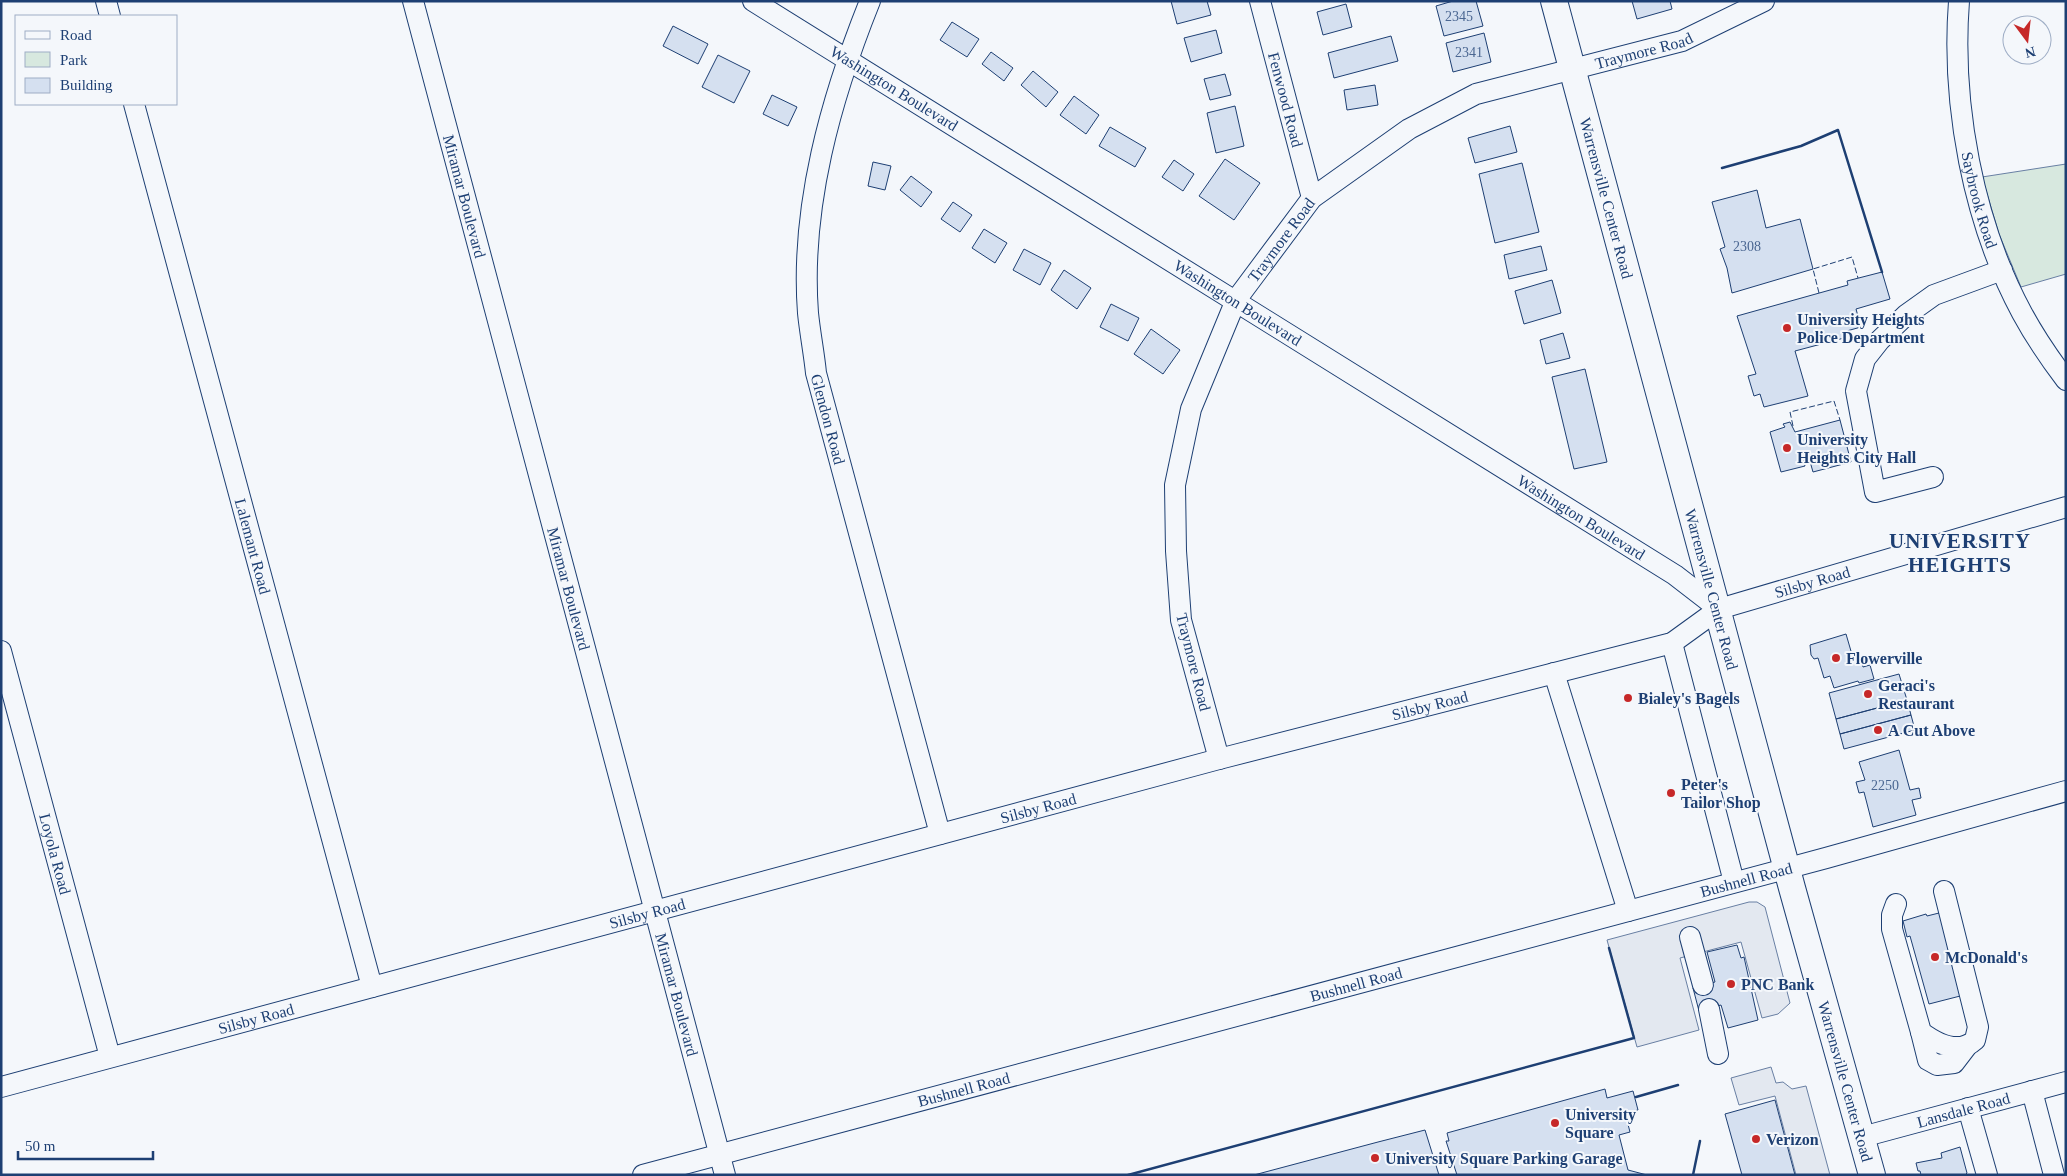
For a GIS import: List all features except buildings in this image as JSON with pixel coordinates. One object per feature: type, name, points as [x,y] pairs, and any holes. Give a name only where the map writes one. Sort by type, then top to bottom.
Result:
[{"type":"main road","name":"Warrensville Center Road","points":[[1554,1],[1719,609],[1787,868],[1872,1175]]},
{"type":"street","points":[[106,1],[110,15]]},
{"type":"street","name":"Miramar Boulevard","points":[[413,1],[653,911],[725,1175]]},
{"type":"street","name":"Washington Boulevard","points":[[753,1],[1236,300],[1336,366],[1675,575],[1719,609]]},
{"type":"street","name":"Glendon Road","points":[[870,1],[847,59],[821,150],[808,248],[808,312],[816,373],[940,834]]},
{"type":"street","name":"Fenwood Road","points":[[1260,1],[1312,198]]},
{"type":"street","name":"Traymore Road","points":[[1218,759],[1181,620],[1176,551],[1175,486],[1191,409],[1236,300],[1312,198],[1408,129],[1476,94],[1682,41],[1764,1]]},
{"type":"street","name":"Saybrook Road","points":[[1959,1],[1957,65],[1960,106],[1976,188],[2002,270],[2022,313],[2066,380]]},
{"type":"street","name":"Lalemant Road","points":[[134,105],[372,987]]},
{"type":"street","points":[[1933,477],[1875,492],[1856,390],[1865,359],[1880,340],[1906,315],[1934,295],[2002,270]]},
{"type":"street","name":"Silsby Road","points":[[1,1087],[1218,759],[1672,643],[1719,609],[2066,507]]},
{"type":"street","points":[[1672,643],[1734,882]]},
{"type":"street","name":"Loyola Road","points":[[1,651],[110,1057]]},
{"type":"street","points":[[1554,673],[1628,911]]},
{"type":"street","name":"Bushnell Road","points":[[643,1175],[1628,911],[2066,791]]},
{"type":"street","points":[[1896,904],[1892,916],[1892,929],[1921,1032],[1940,1043],[1954,1048],[1967,1046],[1975,1040],[1977,1034],[1977,1014],[1944,891]]},
{"type":"street","points":[[1690,937],[1703,985]]},
{"type":"street","points":[[1709,1009],[1718,1054]]},
{"type":"street","name":"Lansdale Road","points":[[1862,1137],[2066,1082]]},
{"type":"street","points":[[2032,1091],[2054,1175]]},
{"type":"street","points":[[1968,1108],[1988,1175]]},
{"type":"green space","points":[[2066,164],[2066,274],[2021,287],[1999,234],[1982,177]]},
{"type":"shaded area","points":[[1749,902],[1757,902],[1765,907],[1790,1003],[1778,1014],[1762,1018],[1741,942],[1680,958],[1699,1030],[1637,1047],[1607,940]]},
{"type":"shaded area","points":[[1771,1067],[1776,1083],[1783,1082],[1792,1089],[1806,1086],[1830,1175],[1796,1175],[1775,1096],[1739,1105],[1731,1078]]},
{"type":"fence","points":[[1819,293],[1813,269],[1852,257],[1858,278]]},
{"type":"fence","points":[[1793,426],[1790,412],[1834,401],[1840,420]]},
{"type":"wall","points":[[1722,168],[1801,146],[1838,130],[1882,272]]},
{"type":"wall","points":[[1128,1175],[1634,1038],[1609,948]]},
{"type":"wall","points":[[1636,1097],[1678,1085]]},
{"type":"wall","points":[[1693,1175],[1700,1141]]},
{"type":"place","name":"University Heights Police Department","points":[[1787,328]]},
{"type":"place","name":"University Heights City Hall","points":[[1787,448]]},
{"type":"place","name":"Flowerville","points":[[1836,658]]},
{"type":"place","name":"Geraci's Restaurant","points":[[1868,694]]},
{"type":"place","name":"Bialey's Bagels","points":[[1628,698]]},
{"type":"place","name":"A Cut Above","points":[[1878,730]]},
{"type":"place","name":"Peter's Tailor Shop","points":[[1671,793]]},
{"type":"place","name":"McDonald's","points":[[1935,957]]},
{"type":"place","name":"PNC Bank","points":[[1731,984]]},
{"type":"place","name":"University Square","points":[[1555,1123]]},
{"type":"place","name":"Verizon","points":[[1756,1139]]},
{"type":"place","name":"University Square Parking Garage","points":[[1375,1158]]},
{"type":"district","name":"UNIVERSITY HEIGHTS","points":[[1960,553]]}]
